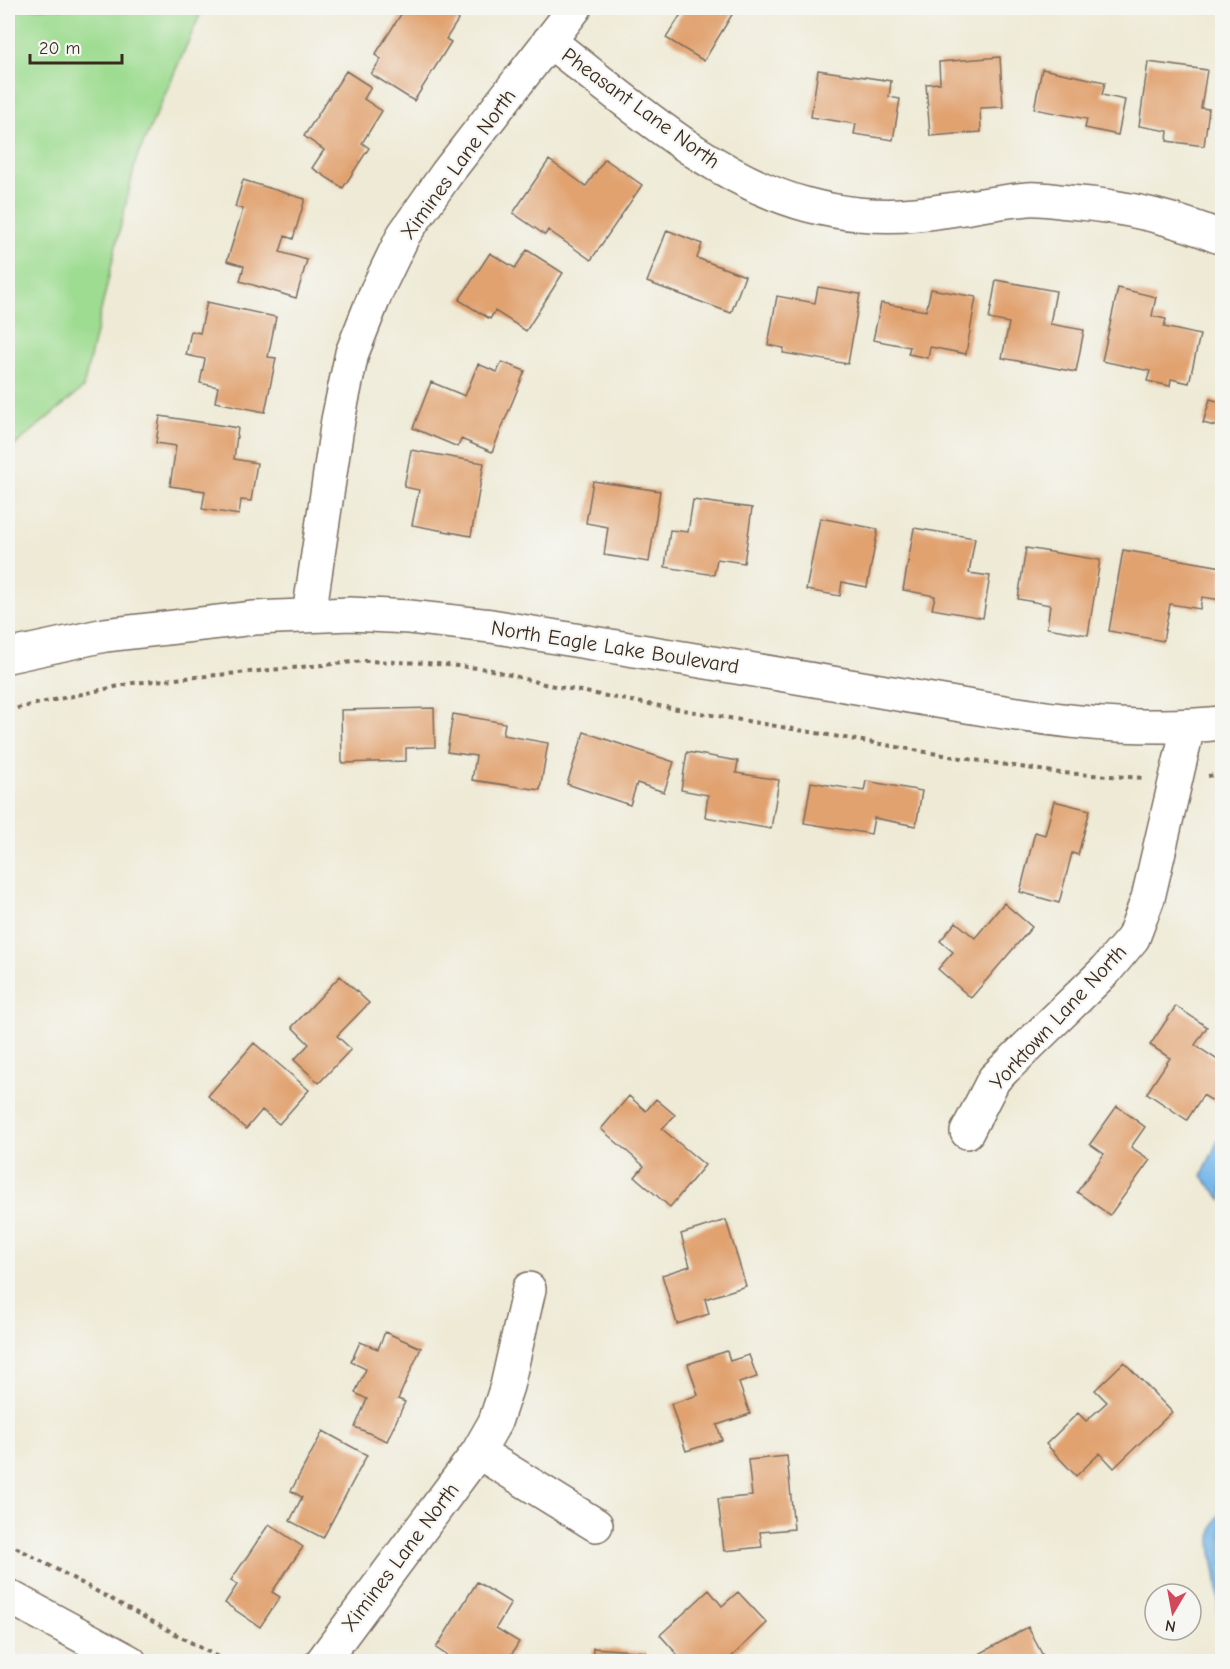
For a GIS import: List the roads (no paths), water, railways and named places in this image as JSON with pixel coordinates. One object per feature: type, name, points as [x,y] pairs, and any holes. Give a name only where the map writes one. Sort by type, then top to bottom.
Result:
[{"type":"street","name":"Ximines Lane North","points":[[309,615],[338,420],[352,353],[377,290],[404,234],[447,174],[575,8]]},
{"type":"street","name":"Pheasant Lane North","points":[[549,41],[682,143],[743,180],[809,205],[865,214],[915,215],[1031,199],[1111,205],[1167,219],[1222,238]]},
{"type":"street","name":"North Eagle Lake Boulevard","points":[[8,656],[105,635],[254,618],[309,615],[409,617],[491,626],[1019,715],[1122,727],[1188,727],[1222,723]]},
{"type":"street","name":"Yorktown Lane North","points":[[967,1132],[994,1079],[1106,970],[1133,938],[1148,898],[1188,727]]},
{"type":"street","name":"Ximines Lane North","points":[[321,1662],[478,1452],[495,1422],[507,1386],[528,1289]]},
{"type":"street","points":[[478,1452],[596,1525]]},
{"type":"street","points":[[8,1596],[130,1662]]},
{"type":"water","points":[[1222,1131],[1222,1200],[1202,1176]]},
{"type":"water","points":[[1222,1512],[1222,1623],[1218,1620],[1218,1586],[1211,1536],[1216,1519]]}]
